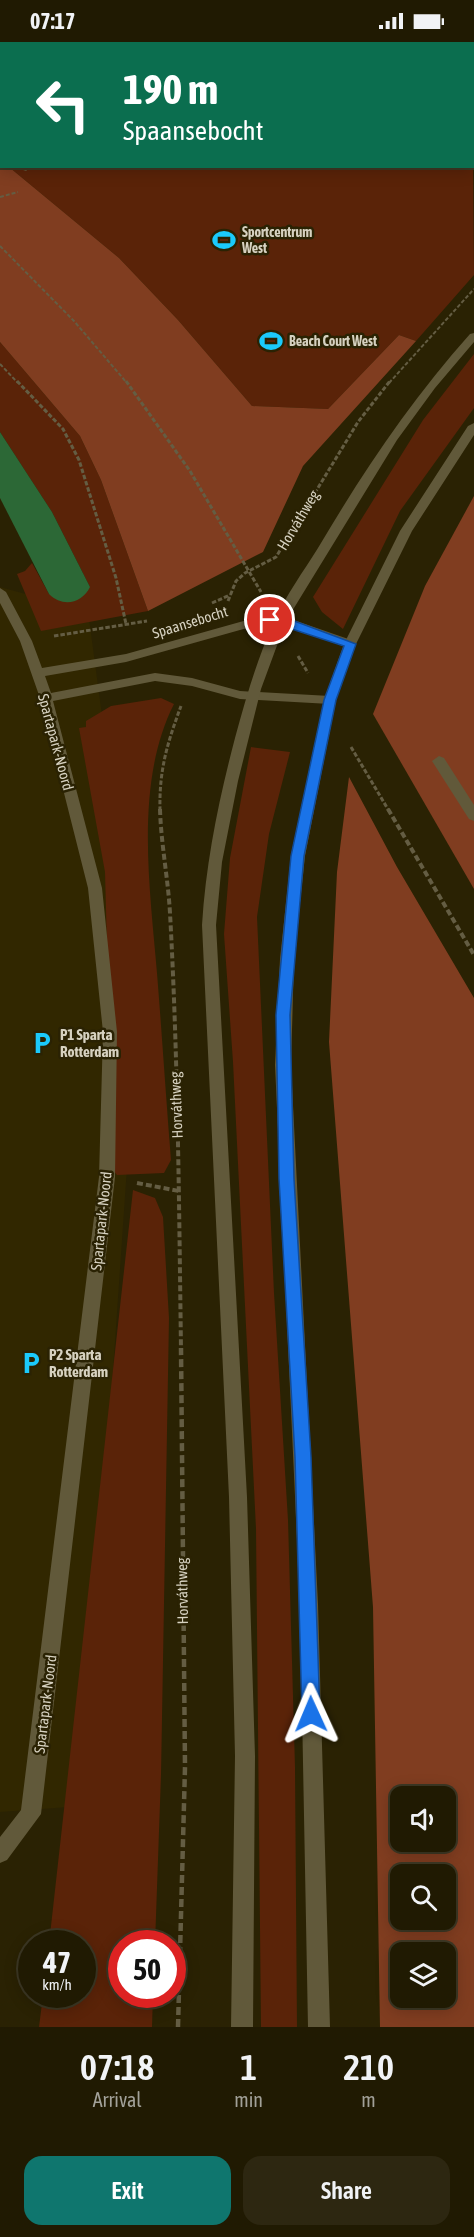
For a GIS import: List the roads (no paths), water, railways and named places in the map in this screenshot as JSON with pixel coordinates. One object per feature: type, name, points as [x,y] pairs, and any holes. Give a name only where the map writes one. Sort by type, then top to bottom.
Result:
[{"type":"main road","points":[[242,2027],[245,1756],[238,1497],[209,925],[218,833],[253,697],[281,620],[340,520],[400,428],[453,358],[474,336]]},
{"type":"main road","points":[[319,2027],[309,1604],[287,1179],[283,1015],[298,856],[330,700],[350,644],[406,531],[474,426]]},
{"type":"main road","name":"Spartapark-Noord","points":[[0,592],[26,641],[46,698],[94,888],[110,1032],[107,1177],[31,1814],[0,1853]]},
{"type":"main road","name":"Spaansebocht","points":[[37,673],[126,658],[252,621],[281,620],[350,644]]},
{"type":"main road","points":[[46,698],[146,678],[192,682],[253,697],[330,700]]},
{"type":"main road","points":[[439,761],[474,816]]},
{"type":"place","name":"Sportcentrum West","points":[[224,240]]},
{"type":"place","name":"Beach Court West","points":[[271,341]]},
{"type":"place","name":"P1 Sparta Rotterdam","points":[[42,1043]]},
{"type":"place","name":"P2 Sparta Rotterdam","points":[[31,1363]]}]
